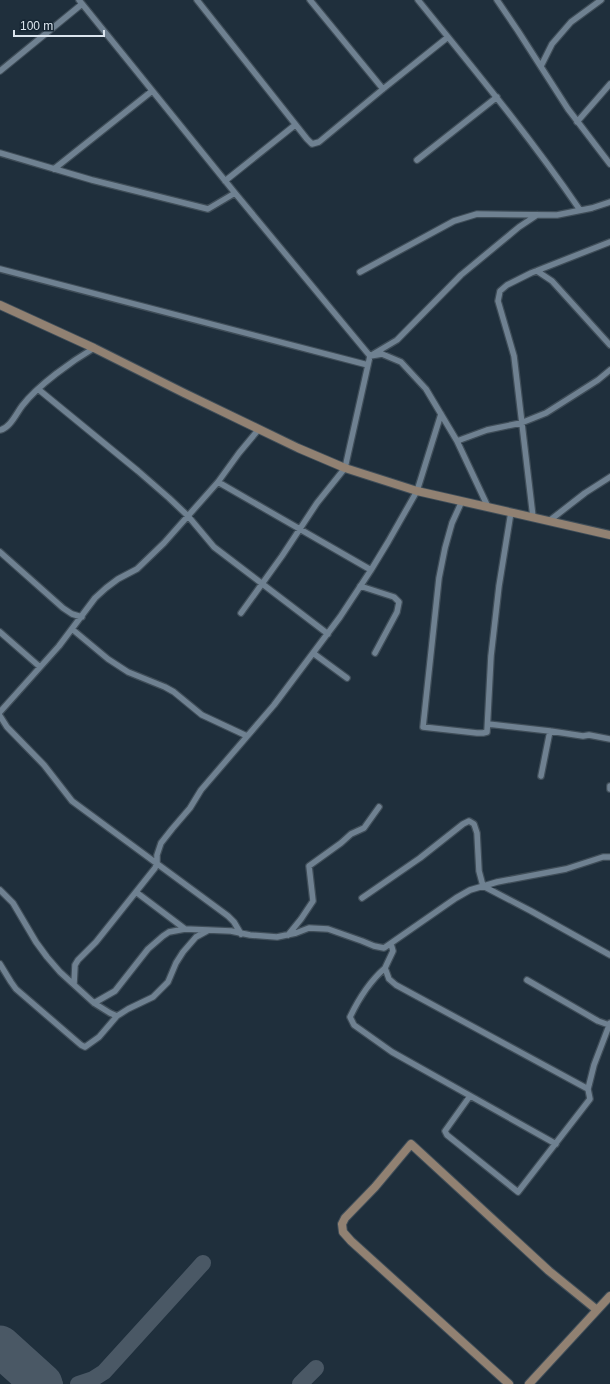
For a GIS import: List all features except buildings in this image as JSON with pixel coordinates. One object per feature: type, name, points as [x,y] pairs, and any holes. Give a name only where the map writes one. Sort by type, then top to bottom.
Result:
[{"type":"street","points":[[197,0],[295,125],[312,144],[319,142],[382,89],[448,37]]},
{"type":"street","points":[[310,0],[382,89]]},
{"type":"street","points":[[418,0],[497,97],[556,175],[580,210]]},
{"type":"street","points":[[497,0],[568,109],[610,164]]},
{"type":"street","points":[[541,66],[552,44],[571,22],[601,0]]},
{"type":"street","points":[[0,71],[81,2],[225,181],[370,356]]},
{"type":"street","points":[[577,122],[610,84]]},
{"type":"street","points":[[54,169],[152,91]]},
{"type":"street","points":[[417,160],[497,97]]},
{"type":"street","points":[[225,181],[295,125]]},
{"type":"street","points":[[0,153],[54,169],[208,209],[235,193]]},
{"type":"street","points":[[360,272],[454,221],[477,214],[557,215],[610,202]]},
{"type":"street","points":[[240,613],[317,503],[345,468],[370,356],[397,340],[461,275],[537,215]]},
{"type":"street","points":[[533,517],[514,356],[498,301],[500,291],[507,285],[537,271],[610,242]]},
{"type":"street","points":[[0,269],[368,365]]},
{"type":"street","points":[[537,271],[552,281],[610,345]]},
{"type":"street","points":[[0,305],[94,348],[298,448],[345,468],[417,491],[610,535]]},
{"type":"street","points":[[0,430],[4,429],[10,424],[26,401],[38,389],[77,358],[94,348]]},
{"type":"street","points":[[370,356],[382,354],[401,362],[426,389],[457,441],[488,507]]},
{"type":"street","points":[[457,441],[487,430],[521,422],[546,413],[598,380],[610,370]]},
{"type":"street","points":[[38,389],[138,471],[188,516],[214,547],[328,634]]},
{"type":"street","points":[[74,984],[75,965],[78,960],[96,942],[155,868],[161,843],[190,808],[201,790],[274,705],[328,634],[371,570],[417,491],[441,414]]},
{"type":"street","points":[[0,712],[59,646],[95,598],[118,579],[137,569],[164,543],[218,482],[259,429]]},
{"type":"street","points":[[549,521],[585,493],[610,477]]},
{"type":"street","points":[[218,482],[371,570]]},
{"type":"street","points":[[462,501],[452,523],[439,578],[423,727],[484,733],[487,732],[491,656],[499,586],[510,512]]},
{"type":"street","points":[[0,552],[63,608],[72,614],[82,617]]},
{"type":"street","points":[[360,586],[394,598],[399,602],[397,612],[375,653]]},
{"type":"street","points":[[72,629],[108,660],[128,672],[165,687],[174,692],[202,715],[247,736]]},
{"type":"street","points":[[0,632],[40,667]]},
{"type":"street","points":[[313,653],[347,678]]},
{"type":"street","points":[[0,716],[13,733],[44,765],[72,801],[228,916],[234,922],[241,934]]},
{"type":"street","points":[[488,724],[610,739]]},
{"type":"street","points":[[542,776],[550,731]]},
{"type":"street","points":[[288,935],[313,901],[309,866],[351,834],[364,828],[379,807]]},
{"type":"street","points":[[362,898],[420,858],[463,824],[469,821],[474,824],[477,833],[479,870],[483,886],[610,955]]},
{"type":"street","points":[[94,1003],[115,991],[148,949],[169,932],[186,929],[231,931],[241,934],[277,937],[309,928],[328,929],[362,940],[380,948],[384,948],[470,890],[497,882],[566,869],[603,857],[610,857]]},
{"type":"street","points":[[0,890],[13,904],[47,957],[60,972],[94,1003],[110,1014],[117,1016]]},
{"type":"street","points":[[136,892],[186,929]]},
{"type":"street","points":[[0,964],[16,989],[85,1047],[99,1037],[117,1016],[153,997],[168,982],[176,963],[196,937],[207,931]]},
{"type":"street","points":[[391,944],[394,951],[385,968],[375,977],[358,1000],[350,1017],[351,1022],[392,1052],[528,1130],[556,1144]]},
{"type":"street","points":[[385,968],[389,979],[396,986],[588,1089]]},
{"type":"street","points":[[470,1096],[444,1131],[518,1192],[590,1099],[588,1089],[594,1065],[610,1024],[598,1022],[527,980]]},
{"type":"street","points":[[509,1384],[351,1241],[343,1232],[342,1224],[345,1218],[412,1144],[549,1271],[597,1310]]},
{"type":"street","points":[[529,1384],[610,1296]]},
{"type":"taxiway","points":[[78,1384],[93,1379],[104,1372],[203,1263]]},
{"type":"taxiway","points":[[300,1384],[316,1368]]},
{"type":"taxiway","points":[[30,1373],[42,1380],[55,1384]]},
{"type":"runway","points":[[0,1346],[42,1384]]}]
